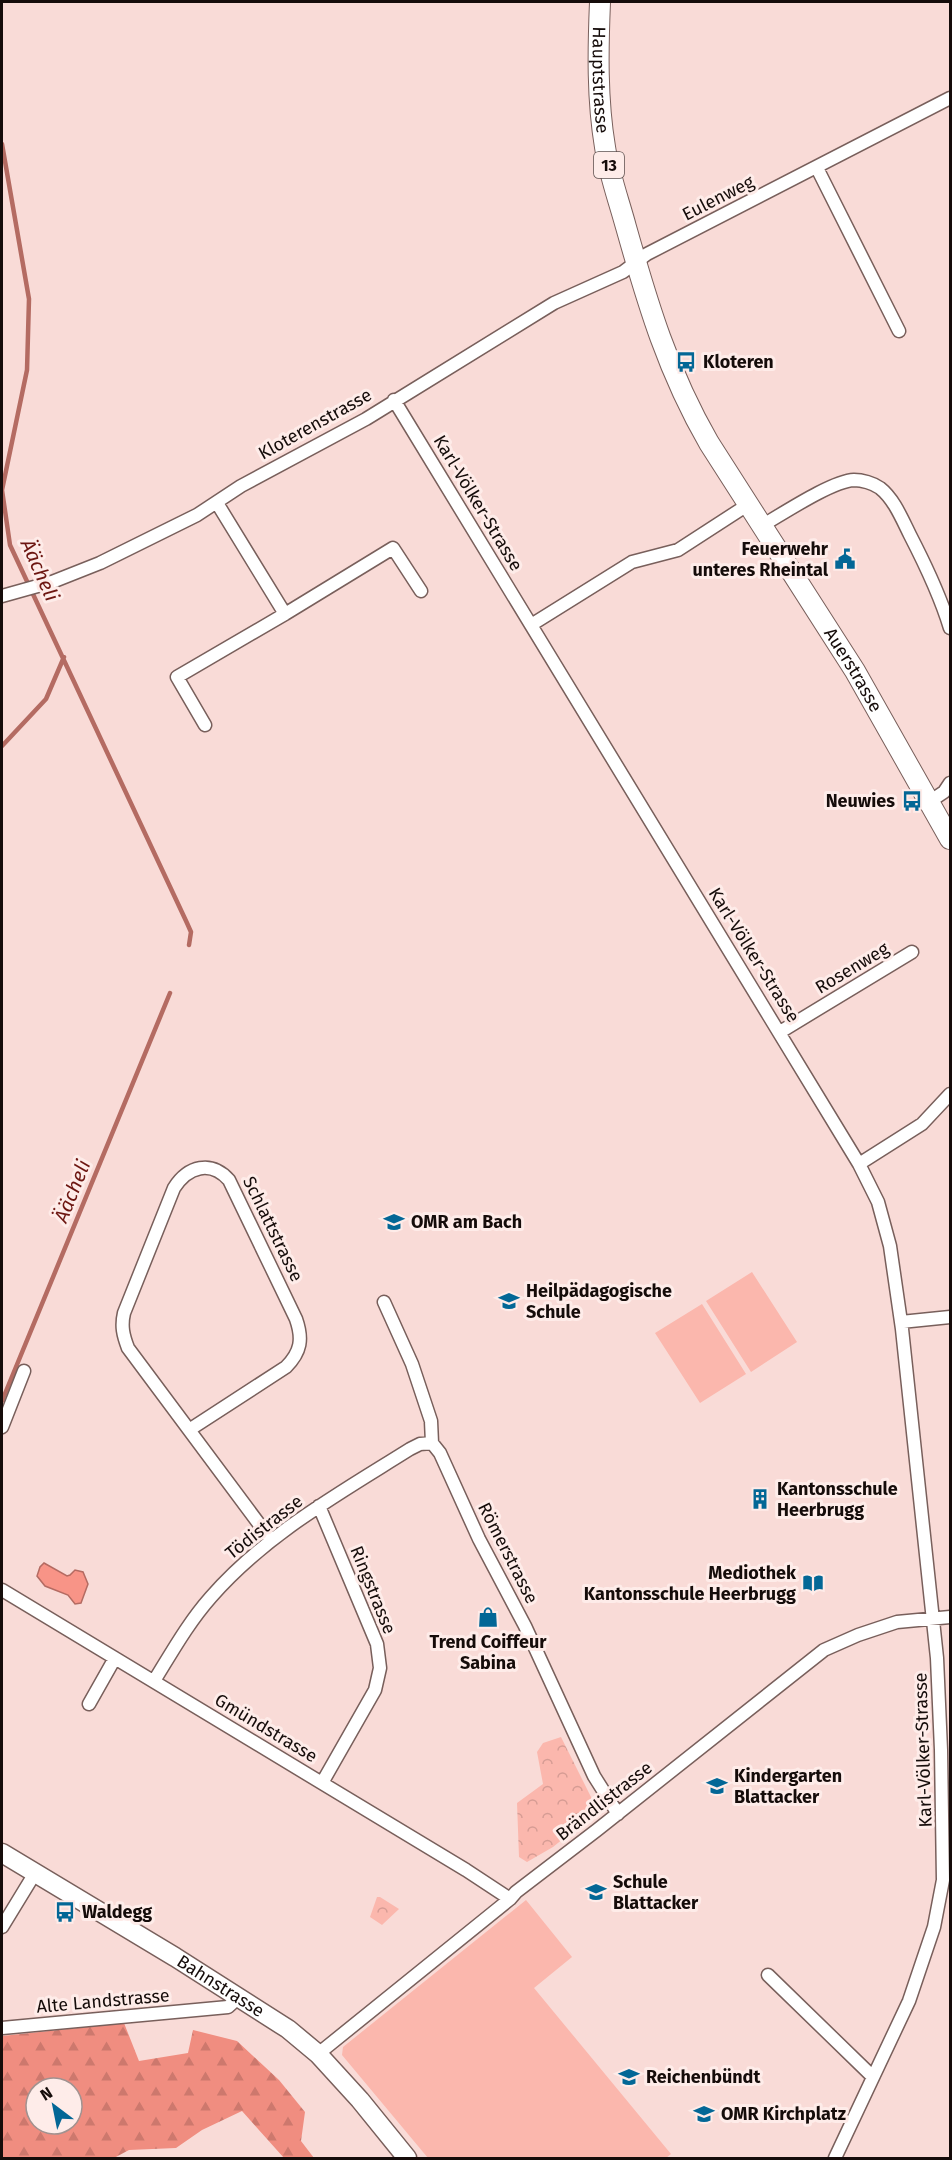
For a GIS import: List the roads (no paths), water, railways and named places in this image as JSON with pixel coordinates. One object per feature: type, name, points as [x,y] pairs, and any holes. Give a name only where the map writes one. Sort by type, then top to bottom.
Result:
[{"type":"main road","name":"Hauptstrasse","points":[[600,2],[598,64],[605,150],[636,262]]},
{"type":"main road","name":"Auerstrasse","points":[[636,262],[676,380],[709,443],[855,671],[951,839]]},
{"type":"main road","name":"Bahnstrasse","points":[[2,1853],[288,2029],[318,2054],[360,2100],[407,2158]]},
{"type":"street","name":"Eulenweg","points":[[636,262],[647,254],[951,98]]},
{"type":"street","points":[[817,168],[899,331]]},
{"type":"street","name":"Kloterenstrasse","points":[[2,596],[100,563],[197,515],[241,486],[366,419],[554,303],[623,272],[636,262]]},
{"type":"street","name":"Karl-Völker-Strasse","points":[[394,400],[859,1164],[878,1202],[890,1246],[901,1322],[934,1617],[941,1750],[943,1880],[934,1927],[909,2001],[835,2158]]},
{"type":"street","points":[[763,525],[826,489],[845,481],[855,480],[874,485],[888,497],[898,512],[948,609],[951,628]]},
{"type":"street","points":[[217,503],[285,614]]},
{"type":"street","points":[[531,624],[632,562],[678,550],[749,504]]},
{"type":"street","points":[[205,725],[177,677],[393,548],[421,591]]},
{"type":"street","points":[[929,802],[944,792],[951,783]]},
{"type":"street","name":"Rosenweg","points":[[780,1032],[912,952]]},
{"type":"street","points":[[859,1164],[922,1124],[951,1094]]},
{"type":"street","name":"Schlattstrasse","points":[[189,1430],[286,1367],[297,1354],[301,1337],[296,1319],[229,1180],[223,1173],[206,1167],[186,1173],[174,1188],[124,1313],[123,1335],[128,1348],[189,1430],[271,1540]]},
{"type":"street","name":"Römerstrasse","points":[[384,1302],[415,1373],[431,1421],[432,1443],[440,1453],[479,1539],[525,1626],[594,1776],[618,1814]]},
{"type":"street","points":[[901,1322],[951,1317]]},
{"type":"street","points":[[2,1427],[24,1371]]},
{"type":"street","name":"Tödistrasse","points":[[154,1681],[189,1624],[234,1573],[271,1540],[319,1506],[410,1449],[420,1444],[432,1443]]},
{"type":"street","name":"Ringstrasse","points":[[319,1506],[377,1644],[380,1668],[375,1690],[322,1783]]},
{"type":"street","name":"Gmündstrasse","points":[[2,1590],[510,1899]]},
{"type":"street","name":"Brändlistrasse","points":[[318,2054],[516,1892],[824,1650],[858,1635],[897,1622],[951,1617]]},
{"type":"street","points":[[89,1704],[115,1658]]},
{"type":"street","points":[[2,1927],[35,1873]]},
{"type":"street","points":[[768,1975],[873,2077]]},
{"type":"street","name":"Alte Landstrasse","points":[[2,2028],[228,2007],[239,1997]]},
{"type":"waterway","name":"Äächeli","points":[[2,144],[29,299],[27,370],[2,490],[10,545],[187,923],[191,932],[189,945]]},
{"type":"waterway","points":[[2,746],[46,699],[64,657]]},
{"type":"waterway","name":"Äächeli","points":[[2,1401],[170,993]]},
{"type":"place","name":"Kloteren","points":[[686,362]]},
{"type":"place","name":"Feuerwehr unteres Rheintal","points":[[845,559]]},
{"type":"place","name":"Neuwies","points":[[912,801]]},
{"type":"place","name":"OMR am Bach","points":[[394,1222]]},
{"type":"place","name":"Heilpädagogische Schule","points":[[509,1301]]},
{"type":"place","name":"Kantonsschule Heerbrugg","points":[[760,1499]]},
{"type":"place","name":"Mediothek Kantonsschule Heerbrugg","points":[[813,1583]]},
{"type":"place","name":"Trend Coiffeur Sabina","points":[[488,1617]]},
{"type":"place","name":"Kindergarten Blattacker","points":[[717,1786]]},
{"type":"place","name":"Schule Blattacker","points":[[596,1892]]},
{"type":"place","name":"Waldegg","points":[[65,1912]]},
{"type":"place","name":"Reichenbündt","points":[[629,2077]]},
{"type":"place","name":"OMR Kirchplatz","points":[[704,2114]]}]
